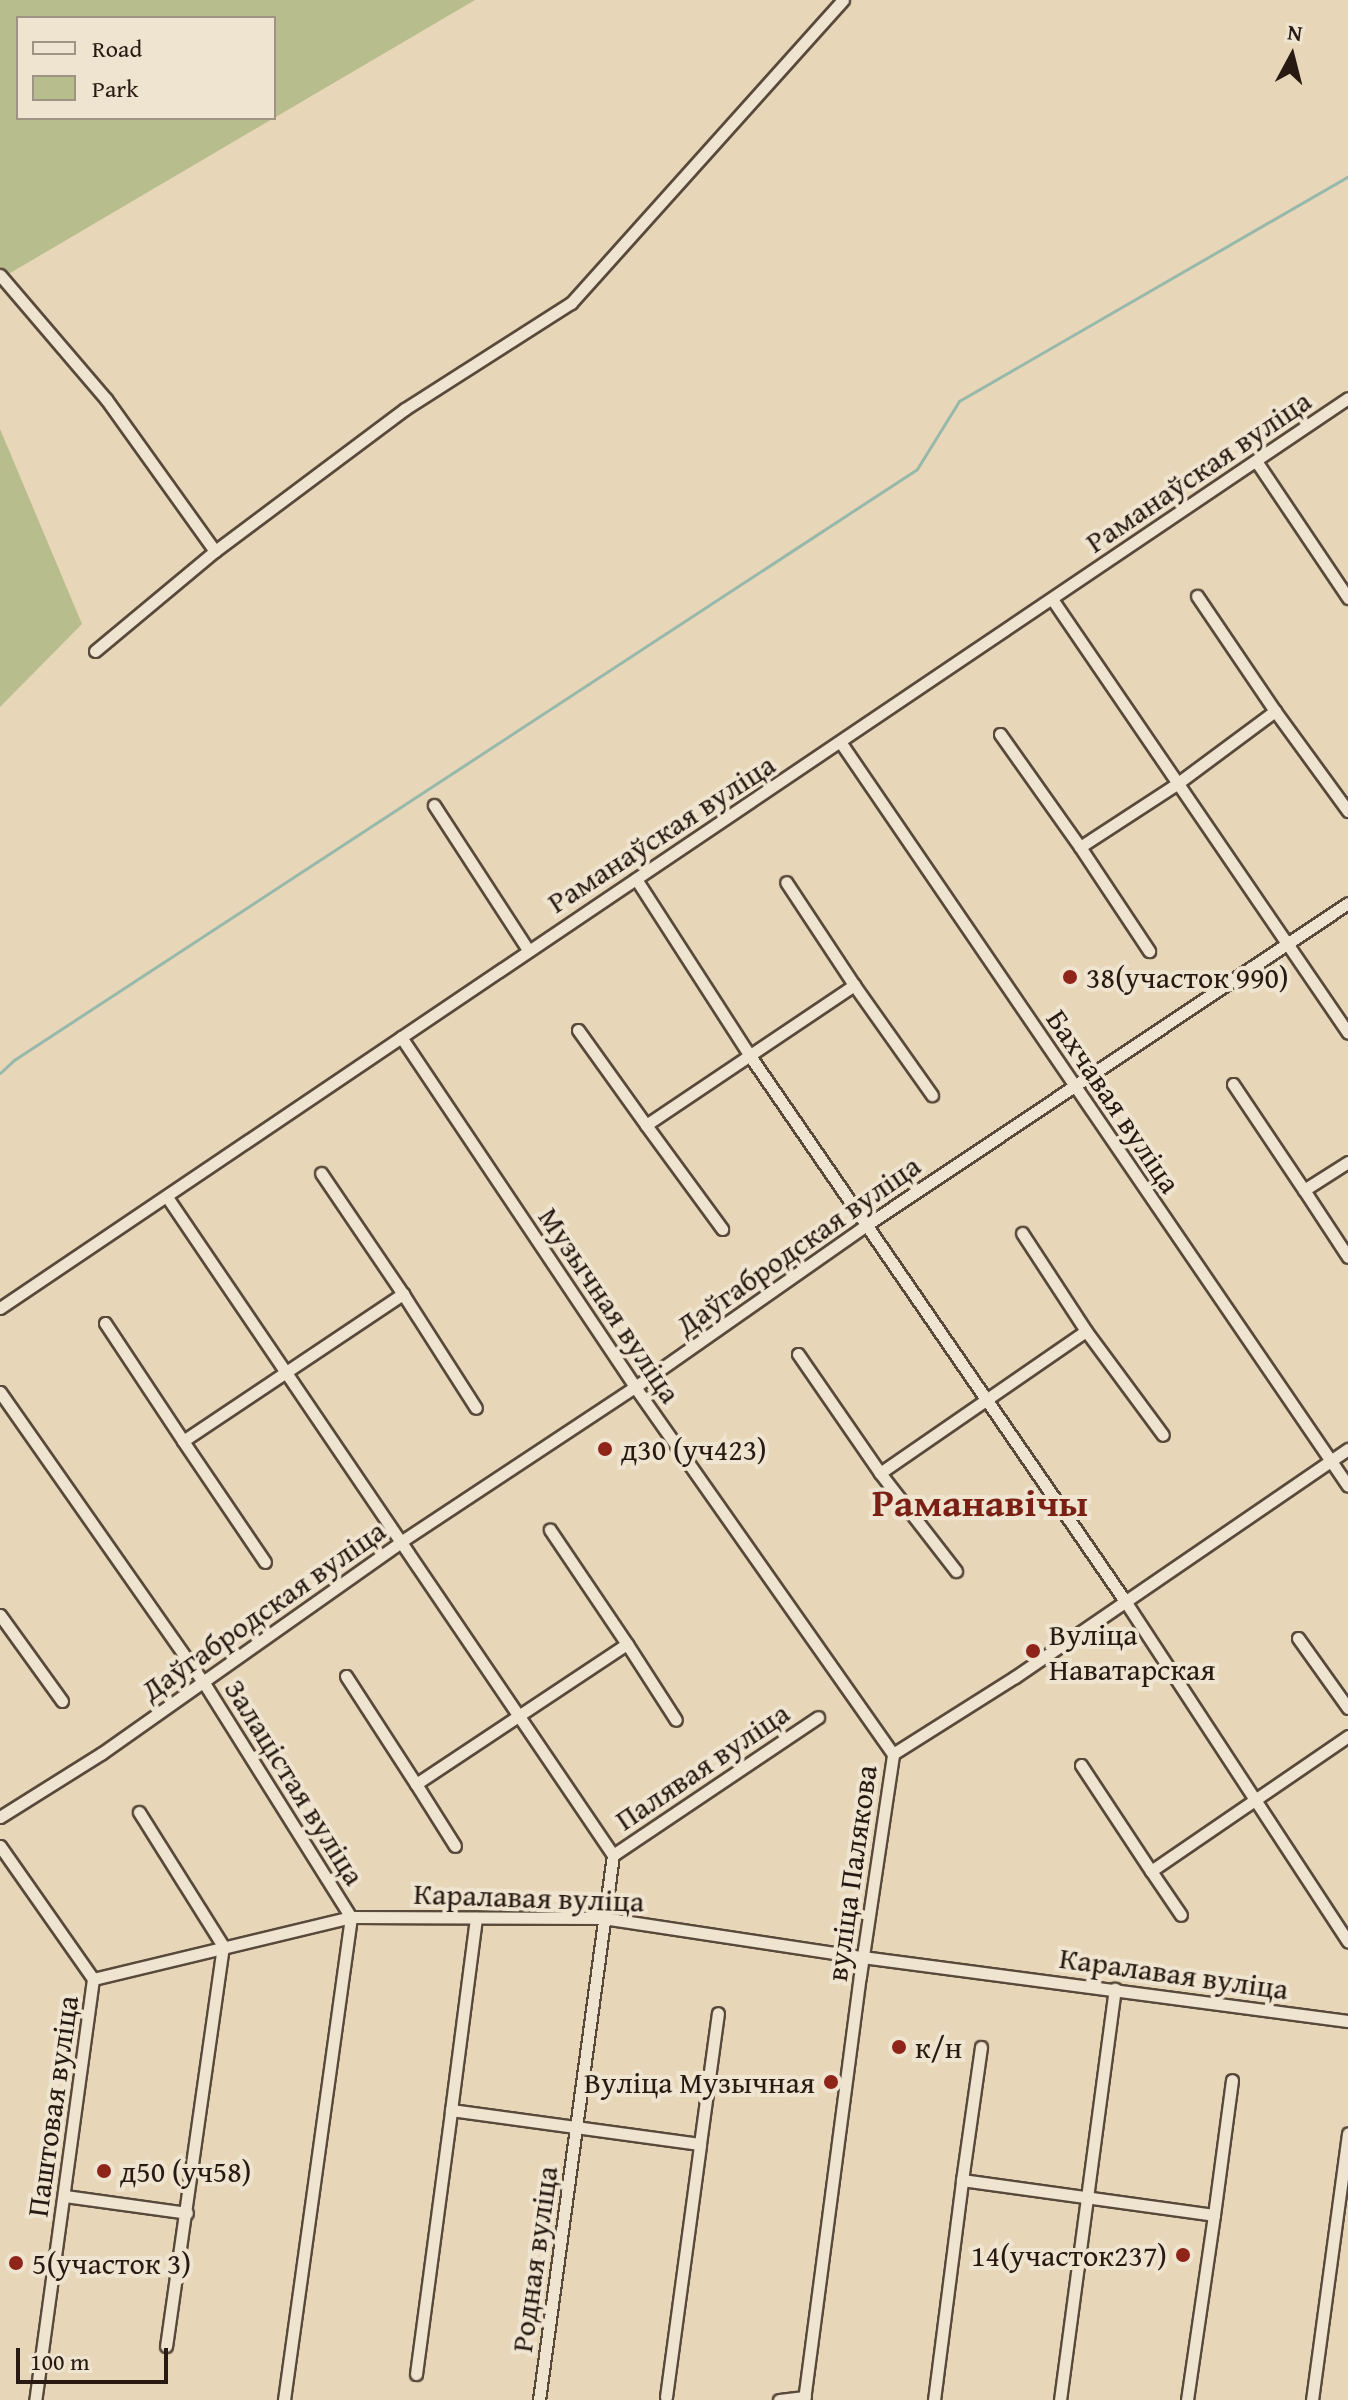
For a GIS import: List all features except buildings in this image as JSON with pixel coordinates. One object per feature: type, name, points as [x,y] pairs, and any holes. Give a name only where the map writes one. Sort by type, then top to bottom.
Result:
[{"type":"street","points":[[95,651],[215,551],[405,409],[571,303],[843,0]]},
{"type":"street","points":[[0,275],[106,399],[215,551]]},
{"type":"street","name":"Раманаўская вуліца","points":[[0,1308],[1348,398]]},
{"type":"street","points":[[1256,461],[1348,598]]},
{"type":"street","points":[[1197,596],[1348,811]]},
{"type":"street","points":[[1052,599],[1348,1033]]},
{"type":"street","points":[[1080,847],[1178,783],[1275,711]]},
{"type":"street","points":[[1000,734],[1149,951]]},
{"type":"street","name":"Бахчавая вуліца","points":[[841,743],[1348,1486]]},
{"type":"street","points":[[434,805],[528,950]]},
{"type":"street","points":[[636,879],[750,1056],[1125,1601],[1348,1942]]},
{"type":"street","points":[[786,882],[932,1095]]},
{"type":"street","name":"Даўгабродская вуліца","points":[[0,1817],[204,1683],[402,1541],[635,1387],[868,1224],[1348,903]]},
{"type":"street","points":[[646,1125],[854,985]]},
{"type":"street","points":[[578,1030],[722,1229]]},
{"type":"street","name":"Музычная вуліца","points":[[401,1037],[635,1387],[893,1754]]},
{"type":"street","points":[[1233,1084],[1348,1257]]},
{"type":"street","points":[[1304,1190],[1348,1162]]},
{"type":"street","points":[[321,1173],[476,1408]]},
{"type":"street","points":[[167,1197],[522,1715],[613,1855]]},
{"type":"street","points":[[1022,1233],[1086,1331],[1163,1435]]},
{"type":"street","points":[[183,1441],[403,1294]]},
{"type":"street","points":[[105,1323],[265,1562]]},
{"type":"street","points":[[880,1473],[989,1401],[1086,1331]]},
{"type":"street","points":[[798,1354],[880,1473],[956,1571]]},
{"type":"street","name":"Залацістая вуліца","points":[[0,1392],[204,1683],[351,1917],[284,2400]]},
{"type":"street","name":"вуліца Палякова","points":[[805,2398],[862,1957],[893,1754],[1348,1449]]},
{"type":"street","points":[[550,1530],[676,1720]]},
{"type":"street","points":[[0,1615],[62,1701]]},
{"type":"street","points":[[1298,1638],[1348,1708]]},
{"type":"street","points":[[416,1784],[627,1644]]},
{"type":"street","points":[[346,1676],[455,1846]]},
{"type":"street","name":"Палявая вуліца","points":[[613,1855],[818,1717]]},
{"type":"street","points":[[1151,1871],[1348,1736]]},
{"type":"street","points":[[1081,1765],[1181,1915]]},
{"type":"street","points":[[139,1812],[223,1946],[166,2346]]},
{"type":"street","name":"Паштовая вуліца","points":[[0,1846],[93,1979],[35,2400]]},
{"type":"street","name":"Родная вуліца","points":[[539,2400],[613,1855]]},
{"type":"street","name":"Каралавая вуліца","points":[[93,1979],[351,1917],[603,1918],[862,1957],[1348,2021]]},
{"type":"street","points":[[416,2374],[476,1918]]},
{"type":"street","points":[[1060,2400],[1115,1989]]},
{"type":"street","points":[[666,2397],[718,2013]]},
{"type":"street","points":[[934,2400],[981,2047]]},
{"type":"street","points":[[1187,2400],[1232,2080]]},
{"type":"street","name":"Родная вуліца","points":[[451,2110],[700,2144]]},
{"type":"street","points":[[1312,2400],[1348,2133]]},
{"type":"street","points":[[962,2180],[1214,2215]]},
{"type":"street","points":[[65,2196],[187,2213]]},
{"type":"street","points":[[779,2400],[805,2398]]},
{"type":"green space","points":[[0,0],[475,0],[276,117],[276,16],[16,16],[16,120],[271,120],[0,279]]},
{"type":"green space","points":[[0,429],[82,624],[0,707]]},
{"type":"waterway","points":[[0,1073],[14,1060],[917,469],[959,401],[1348,176]]},
{"type":"place","name":"38(участок 990)","points":[[1070,977]]},
{"type":"place","name":"д30 (уч423)","points":[[605,1449]]},
{"type":"place","name":"Вуліца Наватарская","points":[[1033,1651]]},
{"type":"place","name":"к/н","points":[[899,2047]]},
{"type":"place","name":"Вуліца Музычная","points":[[831,2082]]},
{"type":"place","name":"д50 (уч58)","points":[[104,2171]]},
{"type":"place","name":"14(участок237)","points":[[1183,2255]]},
{"type":"place","name":"5(участок 3)","points":[[16,2263]]},
{"type":"district","name":"Раманавічы","points":[[980,1503]]}]
